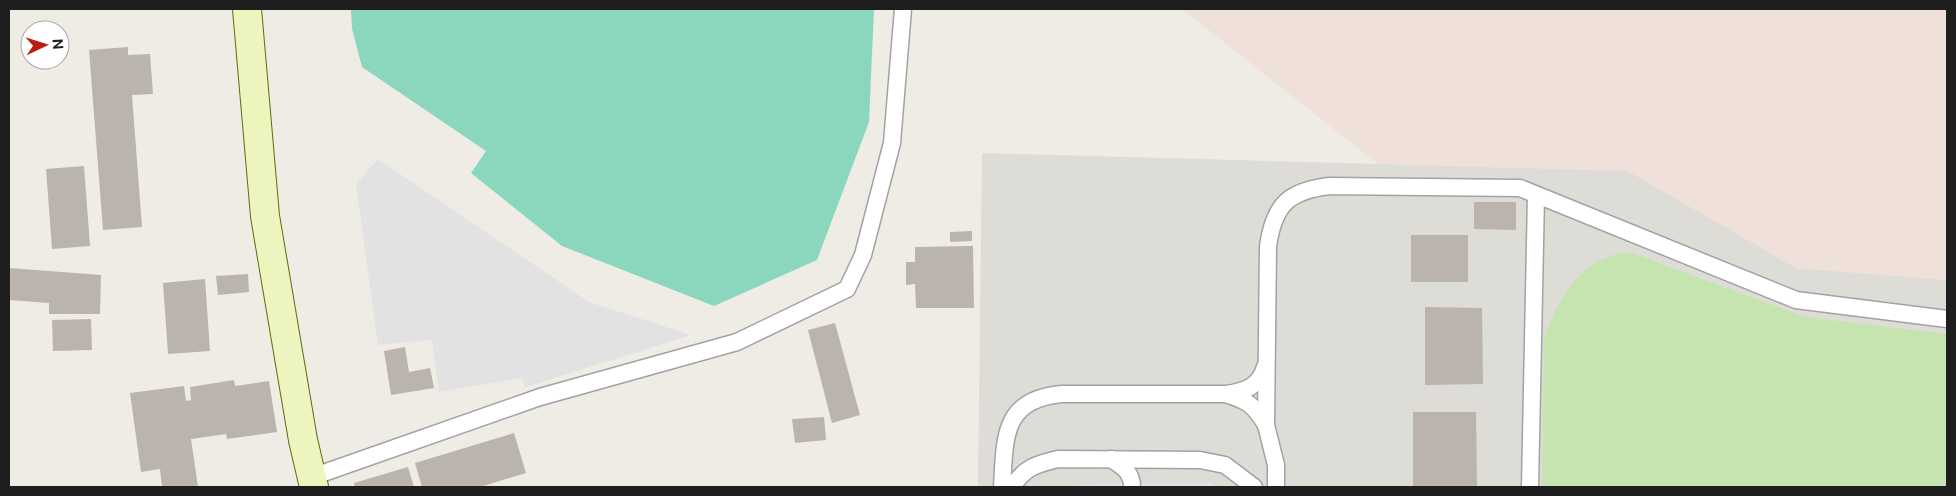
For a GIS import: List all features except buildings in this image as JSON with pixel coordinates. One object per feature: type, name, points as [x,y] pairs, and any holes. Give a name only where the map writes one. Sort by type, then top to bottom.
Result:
[{"type":"street","points":[[247,9],[265,216],[303,440],[313,482]]},
{"type":"lane","points":[[313,482],[540,396],[737,342],[847,288],[863,255],[892,143],[903,9]]},
{"type":"lane","points":[[1276,487],[1276,465],[1266,425],[1268,262],[1271,229],[1283,206],[1293,196],[1309,188],[1329,186],[1520,188],[1796,300],[1947,319]]},
{"type":"lane","points":[[1530,487],[1536,195]]},
{"type":"lane","points":[[1002,487],[1007,430],[1017,413],[1030,401],[1045,395],[1062,394],[1225,394],[1243,391],[1254,386],[1260,380],[1266,361]]},
{"type":"lane","points":[[1225,394],[1242,399],[1257,409],[1266,425]]},
{"type":"lane","points":[[1012,487],[1020,475],[1038,464],[1058,459],[1200,460],[1225,465],[1254,487]]},
{"type":"lane","points":[[1111,459],[1124,467],[1130,474],[1132,487]]},
{"type":"shaded area","points":[[1182,9],[1947,9],[1947,280],[1796,268],[1628,171],[1378,164]]},
{"type":"shaded area","points":[[982,153],[1628,171],[1796,268],[1947,280],[1947,487],[978,487]]},
{"type":"shaded area","points":[[378,159],[589,302],[691,335],[526,387],[522,378],[439,392],[432,340],[378,345],[356,184]]},
{"type":"shaded area","points":[[1132,483],[1210,483],[1216,487],[1045,487]]},
{"type":"green space","points":[[351,9],[874,9],[869,122],[817,260],[714,306],[562,246],[471,173],[486,151],[362,67],[352,29]]},
{"type":"green space","points":[[1632,253],[1805,317],[1947,334],[1947,487],[1542,487],[1544,338],[1549,325],[1569,288],[1588,268],[1613,255]]}]
